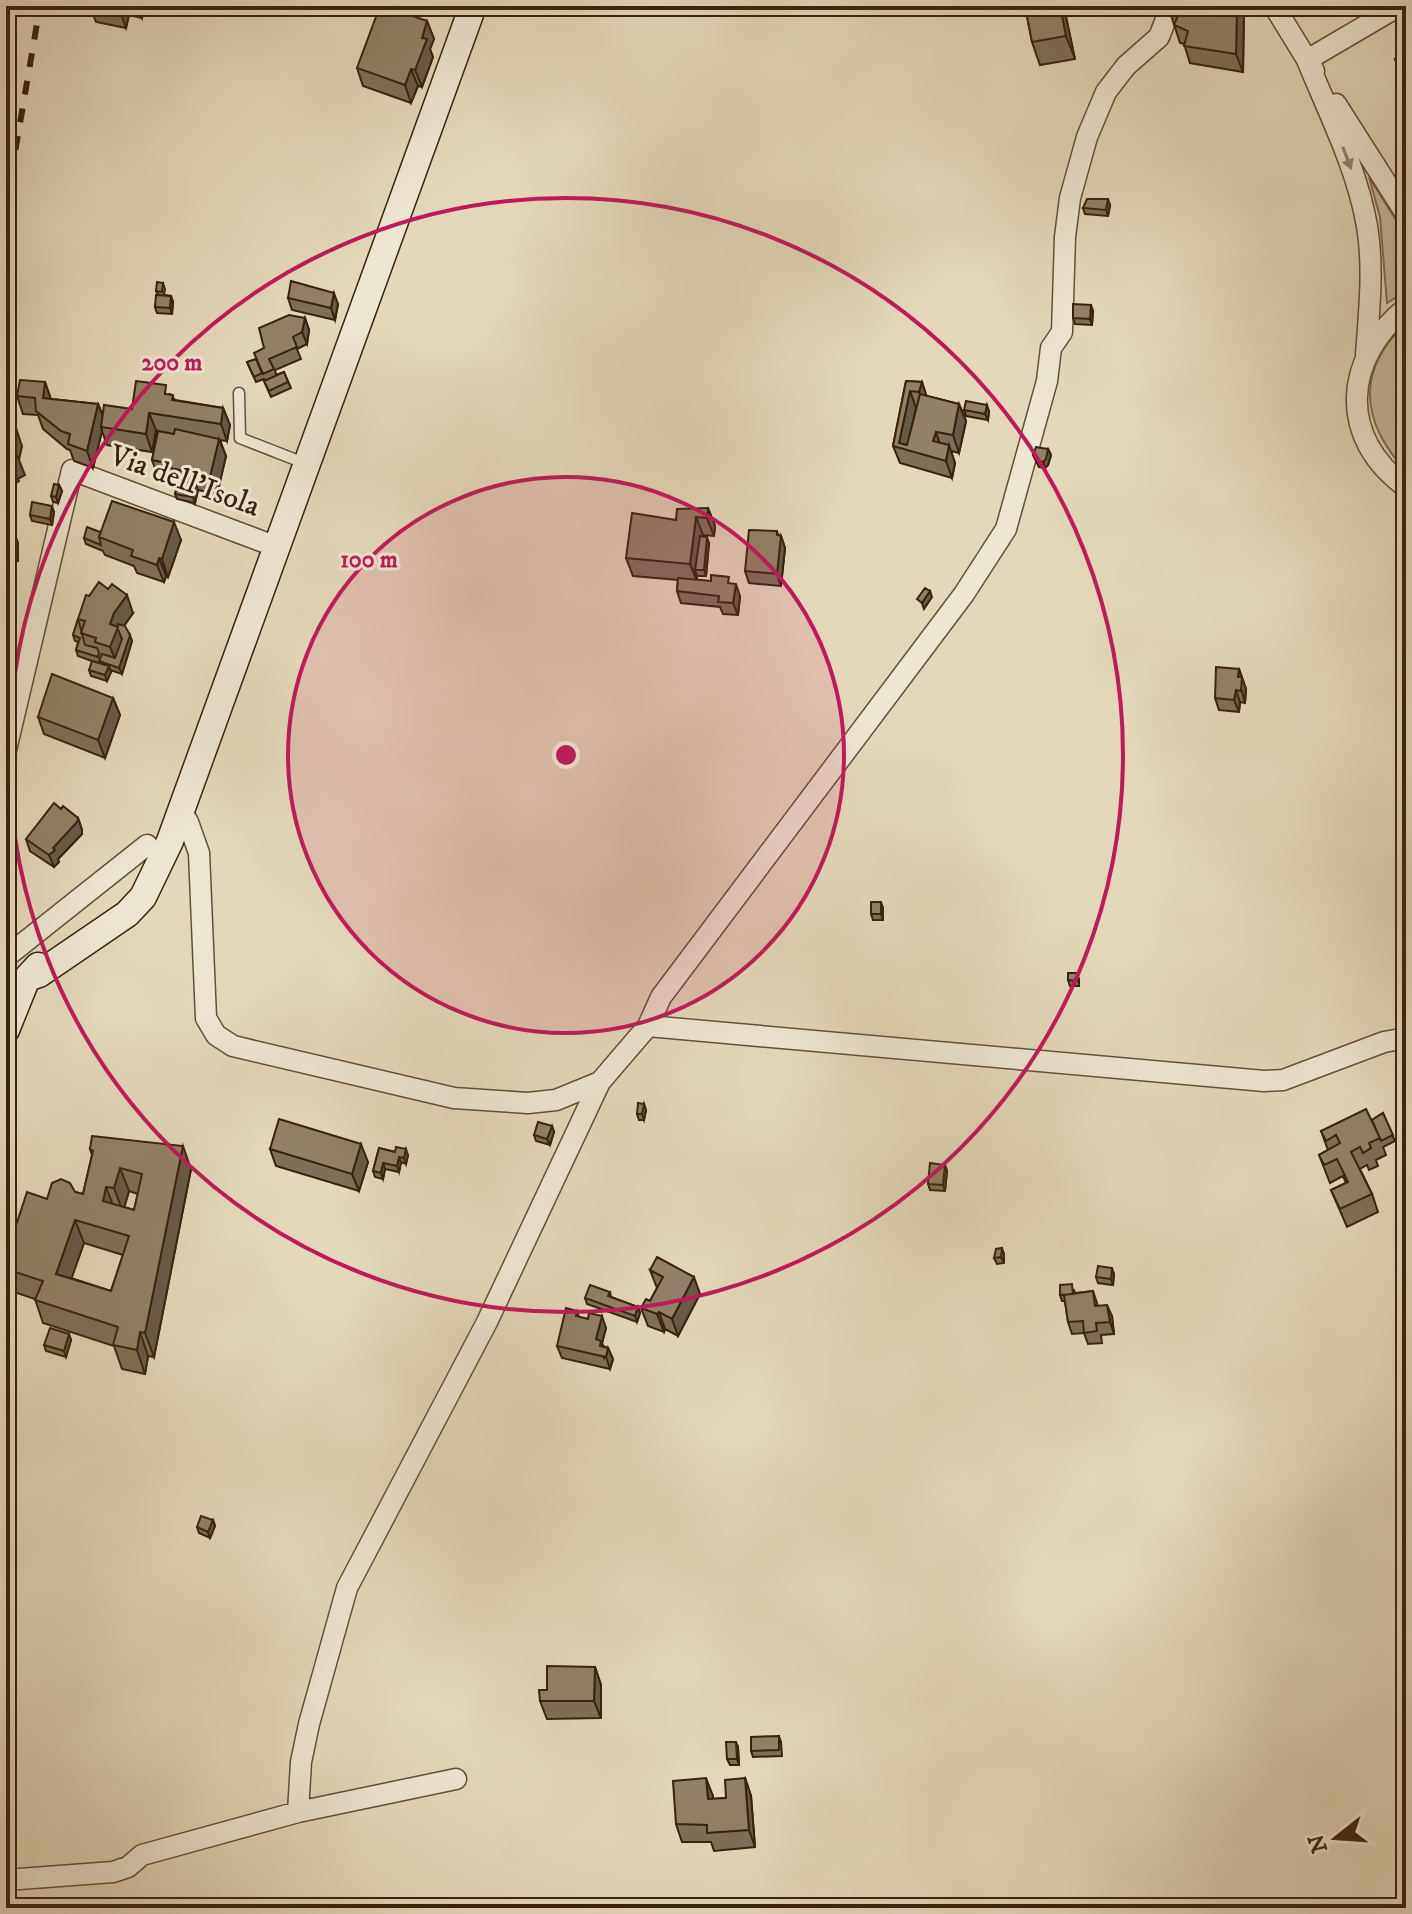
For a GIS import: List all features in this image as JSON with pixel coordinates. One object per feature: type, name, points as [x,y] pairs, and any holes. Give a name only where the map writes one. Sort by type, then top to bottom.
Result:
[{"type":"main road","points":[[7,1022],[27,978],[63,939],[128,891],[181,811],[473,6]]},
{"type":"street","points":[[298,1812],[301,1762],[309,1724],[347,1588],[487,1322],[600,1082],[648,1026],[661,997],[964,594],[1006,529],[1047,381],[1051,348],[1062,332],[1068,211],[1087,137],[1106,92],[1126,66],[1159,37],[1171,6]]},
{"type":"street","points":[[1274,6],[1406,214]]},
{"type":"street","points":[[1307,60],[1399,6]]},
{"type":"street","points":[[1307,60],[1350,164],[1367,227],[1371,286],[1366,355],[1357,392],[1360,422],[1370,450],[1389,475],[1406,487]]},
{"type":"street","points":[[1366,355],[1385,326],[1406,308]]},
{"type":"street","name":"Via dell'Isola","points":[[6,750],[72,470],[277,547]]},
{"type":"street","points":[[181,811],[199,853],[206,1018],[216,1035],[233,1046],[454,1098],[542,1102],[556,1100],[600,1082]]},
{"type":"street","points":[[6,957],[159,843]]},
{"type":"street","points":[[648,1026],[1264,1081],[1294,1077],[1384,1042],[1406,1038]]},
{"type":"street","points":[[6,1880],[113,1872],[128,1867],[142,1855],[298,1812],[456,1779]]},
{"type":"lane","points":[[239,393],[240,438],[307,464]]},
{"type":"shaded area","points":[[1369,177],[1406,236],[1406,291],[1387,303],[1380,217]]},
{"type":"shaded area","points":[[1406,323],[1406,471],[1380,434],[1370,397],[1378,359]]},
{"type":"building","points":[[97,6],[121,6],[120,11]]},
{"type":"building","points":[[380,6],[427,21],[422,38],[427,39],[415,70],[411,69],[405,85],[357,68]]},
{"type":"building","points":[[1025,6],[1060,6],[1066,36],[1032,42]]},
{"type":"building","points":[[1168,6],[1209,6],[1220,10],[1219,6],[1237,6],[1236,54],[1184,46],[1188,31],[1174,25],[1180,11]]},
{"type":"building","points":[[1406,53],[1406,77],[1395,59]]},
{"type":"building","points":[[1087,199],[1108,199],[1106,210],[1083,208]]},
{"type":"building","points":[[291,281],[334,293],[331,308],[288,298]]},
{"type":"building","points":[[157,282],[163,283],[162,292],[156,291]]},
{"type":"building","points":[[156,295],[171,296],[170,308],[155,307]]},
{"type":"building","points":[[1073,304],[1091,305],[1090,319],[1073,318]]},
{"type":"building","points":[[289,315],[305,318],[302,332],[293,337],[297,347],[269,359],[274,369],[263,374],[254,353],[264,348],[259,328]]},
{"type":"building","points":[[256,359],[262,373],[254,377],[247,362]]},
{"type":"building","points":[[284,372],[288,382],[269,391],[264,381]]},
{"type":"building","points":[[20,380],[45,382],[43,398],[98,404],[87,451],[68,444],[70,434],[61,431],[36,411],[35,398],[17,396]]},
{"type":"building","points":[[136,381],[166,385],[165,394],[173,395],[172,400],[223,408],[221,424],[149,413],[146,434],[101,427],[104,405],[132,409]]},
{"type":"building","points":[[906,381],[922,382],[919,392],[910,391],[899,443],[907,445],[920,394],[959,404],[953,435],[936,432],[933,441],[949,445],[946,461],[893,446]]},
{"type":"building","points":[[966,401],[987,405],[985,414],[964,410]]},
{"type":"building","points":[[6,426],[16,428],[12,450],[18,457],[6,468]]},
{"type":"building","points":[[175,429],[219,439],[210,477],[166,467],[167,463],[152,460],[158,431],[174,434]]},
{"type":"building","points":[[1036,447],[1048,449],[1043,462],[1037,461],[1033,455]]},
{"type":"building","points":[[179,481],[196,484],[193,497],[175,494]]},
{"type":"building","points":[[54,484],[59,485],[56,497],[51,496]]},
{"type":"building","points":[[207,487],[219,489],[218,494],[206,491]]},
{"type":"building","points":[[112,501],[174,522],[162,559],[159,558],[157,565],[131,556],[133,550],[99,537]]},
{"type":"building","points":[[32,502],[52,506],[50,519],[30,515]]},
{"type":"building","points":[[708,508],[707,518],[696,517],[690,564],[626,558],[632,513],[676,520],[677,509]]},
{"type":"building","points":[[6,525],[11,526],[12,543],[8,543],[9,576],[6,576]]},
{"type":"building","points":[[87,527],[100,532],[101,545],[84,538]]},
{"type":"building","points":[[749,530],[777,531],[777,535],[781,536],[777,574],[745,571]]},
{"type":"building","points":[[700,536],[707,537],[704,570],[695,570]]},
{"type":"building","points":[[711,575],[729,577],[728,583],[736,584],[733,603],[718,602],[719,596],[677,591],[678,578],[711,581]]},
{"type":"building","points":[[99,582],[108,589],[112,584],[127,595],[110,624],[118,627],[110,647],[81,633],[85,621],[78,619],[86,595],[89,596]]},
{"type":"building","points":[[925,588],[930,591],[922,603],[917,599]]},
{"type":"building","points":[[78,619],[85,645],[97,648],[98,657],[76,650],[80,638],[73,635]]},
{"type":"building","points":[[118,624],[125,626],[130,635],[119,668],[99,661],[102,654],[115,658],[122,639]]},
{"type":"building","points":[[92,661],[109,666],[105,675],[89,670]]},
{"type":"building","points":[[1216,667],[1239,669],[1241,691],[1236,690],[1234,700],[1215,698]]},
{"type":"building","points":[[52,674],[113,698],[98,740],[38,717]]},
{"type":"building","points":[[54,803],[78,818],[49,855],[26,839]]},
{"type":"building","points":[[871,902],[881,902],[881,914],[871,914]]},
{"type":"building","points":[[1068,973],[1077,973],[1077,981],[1068,980]]},
{"type":"building","points":[[638,1103],[644,1104],[642,1114],[637,1114]]},
{"type":"building","points":[[1366,1109],[1380,1138],[1369,1143],[1371,1148],[1363,1153],[1360,1147],[1351,1152],[1372,1194],[1340,1209],[1331,1190],[1348,1182],[1337,1159],[1324,1165],[1319,1155],[1340,1143],[1336,1135],[1326,1141],[1321,1131]]},
{"type":"building","points":[[1383,1113],[1393,1135],[1381,1141],[1372,1120]]},
{"type":"building","points":[[279,1119],[361,1144],[352,1174],[270,1149]]},
{"type":"building","points":[[538,1122],[552,1126],[547,1139],[534,1135]]},
{"type":"building","points":[[92,1136],[183,1146],[145,1333],[140,1332],[137,1350],[113,1345],[118,1327],[35,1300],[43,1281],[6,1269],[6,1256],[27,1192],[47,1199],[52,1183],[61,1179],[70,1183],[75,1192],[83,1194],[93,1151],[90,1149]],"holes":[[[120,1168],[142,1174],[134,1210],[103,1201],[106,1187],[114,1188]],[[75,1220],[129,1236],[111,1291],[56,1274]]]},
{"type":"building","points":[[396,1147],[406,1149],[404,1158],[399,1157],[397,1166],[383,1163],[381,1173],[373,1171],[379,1148],[395,1152]]},
{"type":"building","points":[[930,1163],[945,1165],[943,1185],[928,1184]]},
{"type":"building","points":[[1002,1248],[1001,1257],[994,1258],[996,1249]]},
{"type":"building","points":[[657,1257],[694,1277],[672,1319],[641,1308],[646,1299],[650,1301],[663,1277],[650,1270]]},
{"type":"building","points":[[1098,1266],[1112,1268],[1111,1279],[1096,1277]]},
{"type":"building","points":[[1072,1284],[1073,1294],[1060,1295],[1060,1285]]},
{"type":"building","points":[[590,1285],[610,1292],[608,1296],[638,1307],[635,1316],[585,1298]]},
{"type":"building","points":[[1093,1291],[1095,1306],[1107,1305],[1110,1322],[1096,1323],[1097,1331],[1084,1333],[1083,1321],[1068,1322],[1064,1295]]},
{"type":"building","points":[[566,1308],[577,1311],[576,1316],[588,1319],[589,1313],[602,1316],[596,1339],[601,1341],[600,1346],[608,1348],[606,1357],[557,1346]]},
{"type":"building","points":[[50,1328],[69,1334],[64,1351],[44,1345]]},
{"type":"building","points":[[201,1516],[213,1520],[208,1532],[197,1527]]},
{"type":"building","points":[[547,1666],[595,1667],[594,1701],[540,1701],[539,1690],[547,1690]]},
{"type":"building","points":[[779,1736],[779,1750],[751,1751],[751,1737]]},
{"type":"building","points":[[726,1742],[736,1742],[737,1759],[727,1759]]},
{"type":"building","points":[[706,1778],[708,1799],[726,1798],[725,1780],[745,1778],[749,1830],[707,1833],[707,1825],[676,1824],[673,1781]]},
{"type":"railway","points":[[6,205],[40,6]]}]
